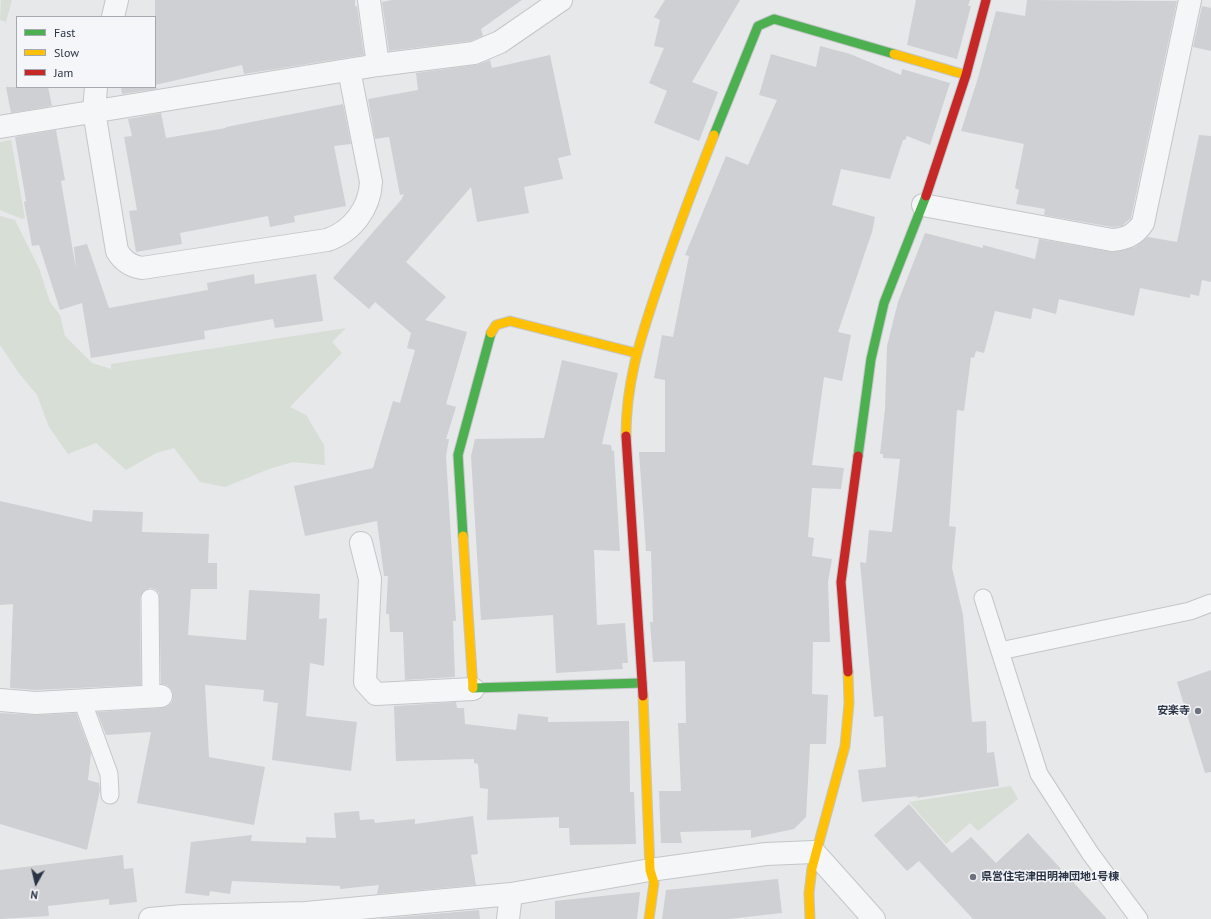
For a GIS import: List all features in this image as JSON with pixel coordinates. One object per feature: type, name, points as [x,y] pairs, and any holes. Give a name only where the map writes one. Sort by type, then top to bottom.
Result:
[{"type":"street","points":[[113,16],[117,0]]},
{"type":"street","points":[[369,0],[378,65]]},
{"type":"street","points":[[0,127],[378,65],[474,53],[500,42],[561,0]]},
{"type":"street","points":[[810,919],[808,899],[814,852],[840,761],[848,722],[850,678],[841,605],[841,582],[871,359],[884,303],[923,205],[966,75],[986,0]]},
{"type":"street","points":[[923,205],[1112,240],[1122,240],[1131,236],[1143,223],[1190,0]]},
{"type":"street","points":[[650,919],[654,883],[650,870],[642,683],[626,449],[626,407],[636,353],[674,237],[758,26],[774,19],[966,75]]},
{"type":"street","points":[[96,88],[94,111],[117,251],[121,258],[133,266],[142,268],[327,240],[345,231],[366,209],[371,191],[371,182],[349,70]]},
{"type":"street","points":[[473,689],[458,455],[492,329],[496,325],[510,320],[636,353]]},
{"type":"street","points":[[361,543],[370,579],[365,682],[376,694],[642,683]]},
{"type":"street","points":[[0,700],[36,703],[156,696]]},
{"type":"street","points":[[150,919],[182,916],[306,914],[511,894],[650,870],[766,854],[814,852]]},
{"type":"street","points":[[814,852],[874,919]]},
{"type":"street","points":[[508,919],[511,894]]},
{"type":"lane","points":[[150,598],[156,696]]},
{"type":"lane","points":[[983,598],[1039,774],[1090,853],[1139,919]]},
{"type":"lane","points":[[1000,651],[1190,611],[1211,603]]},
{"type":"lane","points":[[82,700],[109,774],[110,795]]},
{"type":"shaded area","points":[[1,0],[12,0],[6,22],[0,20]]},
{"type":"shaded area","points":[[11,140],[25,218],[22,219],[0,210],[0,142]]},
{"type":"shaded area","points":[[0,216],[15,220],[39,268],[50,302],[60,315],[65,336],[92,363],[111,369],[111,364],[346,328],[332,342],[342,353],[290,407],[306,415],[324,445],[325,465],[293,462],[269,469],[225,487],[200,482],[174,448],[156,453],[126,470],[96,443],[68,454],[49,427],[37,395],[18,372],[0,345]]},
{"type":"shaded area","points":[[1011,786],[1018,799],[978,831],[970,823],[946,844],[909,802]]},
{"type":"building","points":[[155,0],[355,0],[364,55],[244,74],[242,65],[156,85]]},
{"type":"building","points":[[392,0],[522,0],[481,29],[483,36],[471,41],[389,51],[382,2]]},
{"type":"building","points":[[665,0],[740,0],[692,82],[718,92],[699,141],[654,123],[667,91],[649,83],[664,48],[654,46],[660,20],[654,17]]},
{"type":"building","points":[[916,0],[970,0],[968,6],[971,6],[957,59],[907,45]]},
{"type":"building","points":[[1027,0],[1177,1],[1131,218],[1122,226],[1112,227],[1044,215],[1045,209],[1016,204],[1019,190],[1015,188],[1024,144],[961,131],[978,78],[996,11],[1025,16]]},
{"type":"building","points":[[1202,6],[1211,8],[1211,51],[1193,47]]},
{"type":"building","points":[[820,46],[850,54],[901,75],[902,69],[950,83],[930,145],[907,136],[905,140],[903,140],[890,179],[841,169],[832,205],[875,217],[872,232],[838,332],[851,335],[842,381],[824,377],[812,465],[844,468],[841,489],[812,488],[808,537],[814,538],[812,556],[832,559],[828,582],[830,642],[813,642],[812,694],[828,695],[826,744],[810,744],[806,817],[794,829],[751,838],[751,830],[680,832],[682,843],[661,843],[659,791],[681,791],[678,723],[686,723],[685,661],[653,662],[650,622],[653,622],[651,551],[646,551],[639,452],[665,452],[665,380],[654,378],[662,335],[673,337],[689,256],[685,255],[726,156],[748,165],[777,100],[759,95],[771,54],[816,67]]},
{"type":"building","points":[[550,55],[571,155],[558,158],[563,179],[524,187],[529,213],[477,222],[471,187],[406,262],[446,297],[425,320],[467,332],[446,404],[456,407],[446,439],[449,439],[446,456],[456,621],[453,621],[455,677],[405,680],[403,632],[390,632],[389,614],[386,614],[388,576],[384,576],[377,521],[305,536],[294,486],[373,468],[393,401],[400,403],[415,350],[407,348],[411,333],[375,302],[369,309],[333,278],[401,200],[404,194],[400,195],[389,137],[375,139],[368,99],[418,90],[416,73],[476,65],[490,60],[492,68]]},
{"type":"building","points":[[6,87],[48,88],[52,106],[11,113]]},
{"type":"building","points":[[156,87],[157,89],[122,94],[121,88]]},
{"type":"building","points":[[343,104],[351,144],[334,146],[346,206],[294,216],[295,222],[270,227],[268,216],[180,233],[182,244],[136,252],[129,211],[137,210],[124,137],[132,136],[128,119],[161,113],[166,138],[226,128]]},
{"type":"building","points":[[56,130],[65,180],[61,181],[76,269],[74,247],[87,244],[109,308],[208,290],[207,283],[254,274],[255,284],[316,274],[323,321],[275,328],[273,319],[204,331],[205,339],[91,358],[82,303],[60,310],[39,245],[32,246],[24,202],[26,201],[15,137]]},
{"type":"building","points":[[1199,135],[1211,136],[1211,282],[1202,280],[1199,296],[1190,294],[1190,298],[1140,288],[1134,316],[1059,299],[1056,314],[1033,308],[1031,319],[995,311],[984,353],[976,351],[974,358],[971,357],[964,411],[957,410],[949,526],[956,527],[952,568],[963,615],[972,722],[986,721],[987,753],[994,752],[999,786],[916,798],[918,796],[862,802],[858,770],[886,767],[883,716],[874,717],[860,562],[866,563],[869,530],[892,532],[900,459],[883,458],[883,454],[880,454],[885,409],[887,346],[898,302],[925,233],[983,248],[983,245],[1035,259],[1039,239],[1113,252],[1135,247],[1148,237],[1177,242]]},
{"type":"building","points":[[562,360],[618,373],[602,444],[611,445],[612,451],[614,451],[620,551],[594,550],[597,625],[625,623],[628,663],[622,663],[623,669],[556,673],[553,615],[481,620],[471,456],[475,439],[544,438]]},
{"type":"building","points":[[0,501],[92,522],[93,510],[143,512],[142,532],[209,534],[208,563],[217,563],[217,589],[191,589],[188,635],[246,640],[249,590],[320,594],[319,619],[327,618],[324,666],[310,663],[306,716],[357,722],[351,771],[272,760],[278,703],[263,701],[264,690],[205,685],[209,757],[265,767],[254,825],[137,803],[151,732],[106,735],[97,712],[162,708],[167,707],[172,702],[172,690],[167,685],[161,684],[159,593],[155,589],[150,588],[145,590],[140,598],[141,685],[36,690],[10,688],[13,604],[0,605]]},
{"type":"building","name":"安楽寺","points":[[1211,670],[1211,772],[1205,773],[1177,682]]},
{"type":"building","points":[[456,702],[457,708],[464,708],[465,724],[516,730],[518,714],[548,717],[548,722],[629,721],[630,792],[634,792],[636,844],[570,845],[569,828],[559,828],[559,817],[487,820],[488,789],[480,788],[478,764],[474,763],[474,759],[396,761],[394,706]]},
{"type":"building","points":[[0,713],[37,715],[76,713],[91,753],[88,780],[99,783],[100,790],[87,850],[0,824]]},
{"type":"building","points":[[909,804],[952,853],[971,837],[996,863],[1028,833],[1107,919],[973,919],[919,861],[907,871],[874,835]]},
{"type":"building","points":[[359,811],[360,820],[374,819],[375,823],[415,819],[415,824],[473,816],[478,854],[471,855],[476,885],[377,894],[379,885],[340,889],[340,886],[232,881],[230,894],[210,891],[209,896],[185,893],[191,842],[252,835],[251,841],[306,843],[306,837],[336,838],[334,813]]},
{"type":"building","points":[[123,855],[124,869],[133,868],[137,902],[109,905],[109,899],[48,906],[49,916],[0,919],[0,870]]},
{"type":"building","points":[[778,879],[782,913],[729,919],[662,919],[666,890]]},
{"type":"building","points":[[640,892],[637,919],[555,919],[555,901]]},
{"type":"building","points":[[479,910],[480,919],[377,919]]},
{"type":"traffic: fast","points":[[714,135],[758,26],[774,19],[894,54]]},
{"type":"traffic: fast","points":[[858,456],[871,359],[884,303],[926,196]]},
{"type":"traffic: fast","points":[[463,536],[458,455],[491,333]]},
{"type":"traffic: fast","points":[[473,688],[642,683]]},
{"type":"traffic: slow","points":[[894,54],[966,75]]},
{"type":"traffic: slow","points":[[626,436],[628,399],[634,364],[662,275],[714,135]]},
{"type":"traffic: slow","points":[[491,333],[496,325],[510,321],[636,353]]},
{"type":"traffic: slow","points":[[463,536],[473,688]]},
{"type":"traffic: slow","points":[[810,919],[809,893],[812,868],[845,746],[849,703],[848,672]]},
{"type":"traffic: slow","points":[[643,696],[650,870],[654,883],[649,919]]},
{"type":"traffic: jam","points":[[926,196],[966,75],[986,0]]},
{"type":"traffic: jam","points":[[626,436],[643,696]]},
{"type":"traffic: jam","points":[[848,672],[841,582],[858,456]]},
{"type":"place","name":"安楽寺","points":[[1198,711]]},
{"type":"place","name":"県営住宅津田明神団地1号棟","points":[[973,877]]}]
